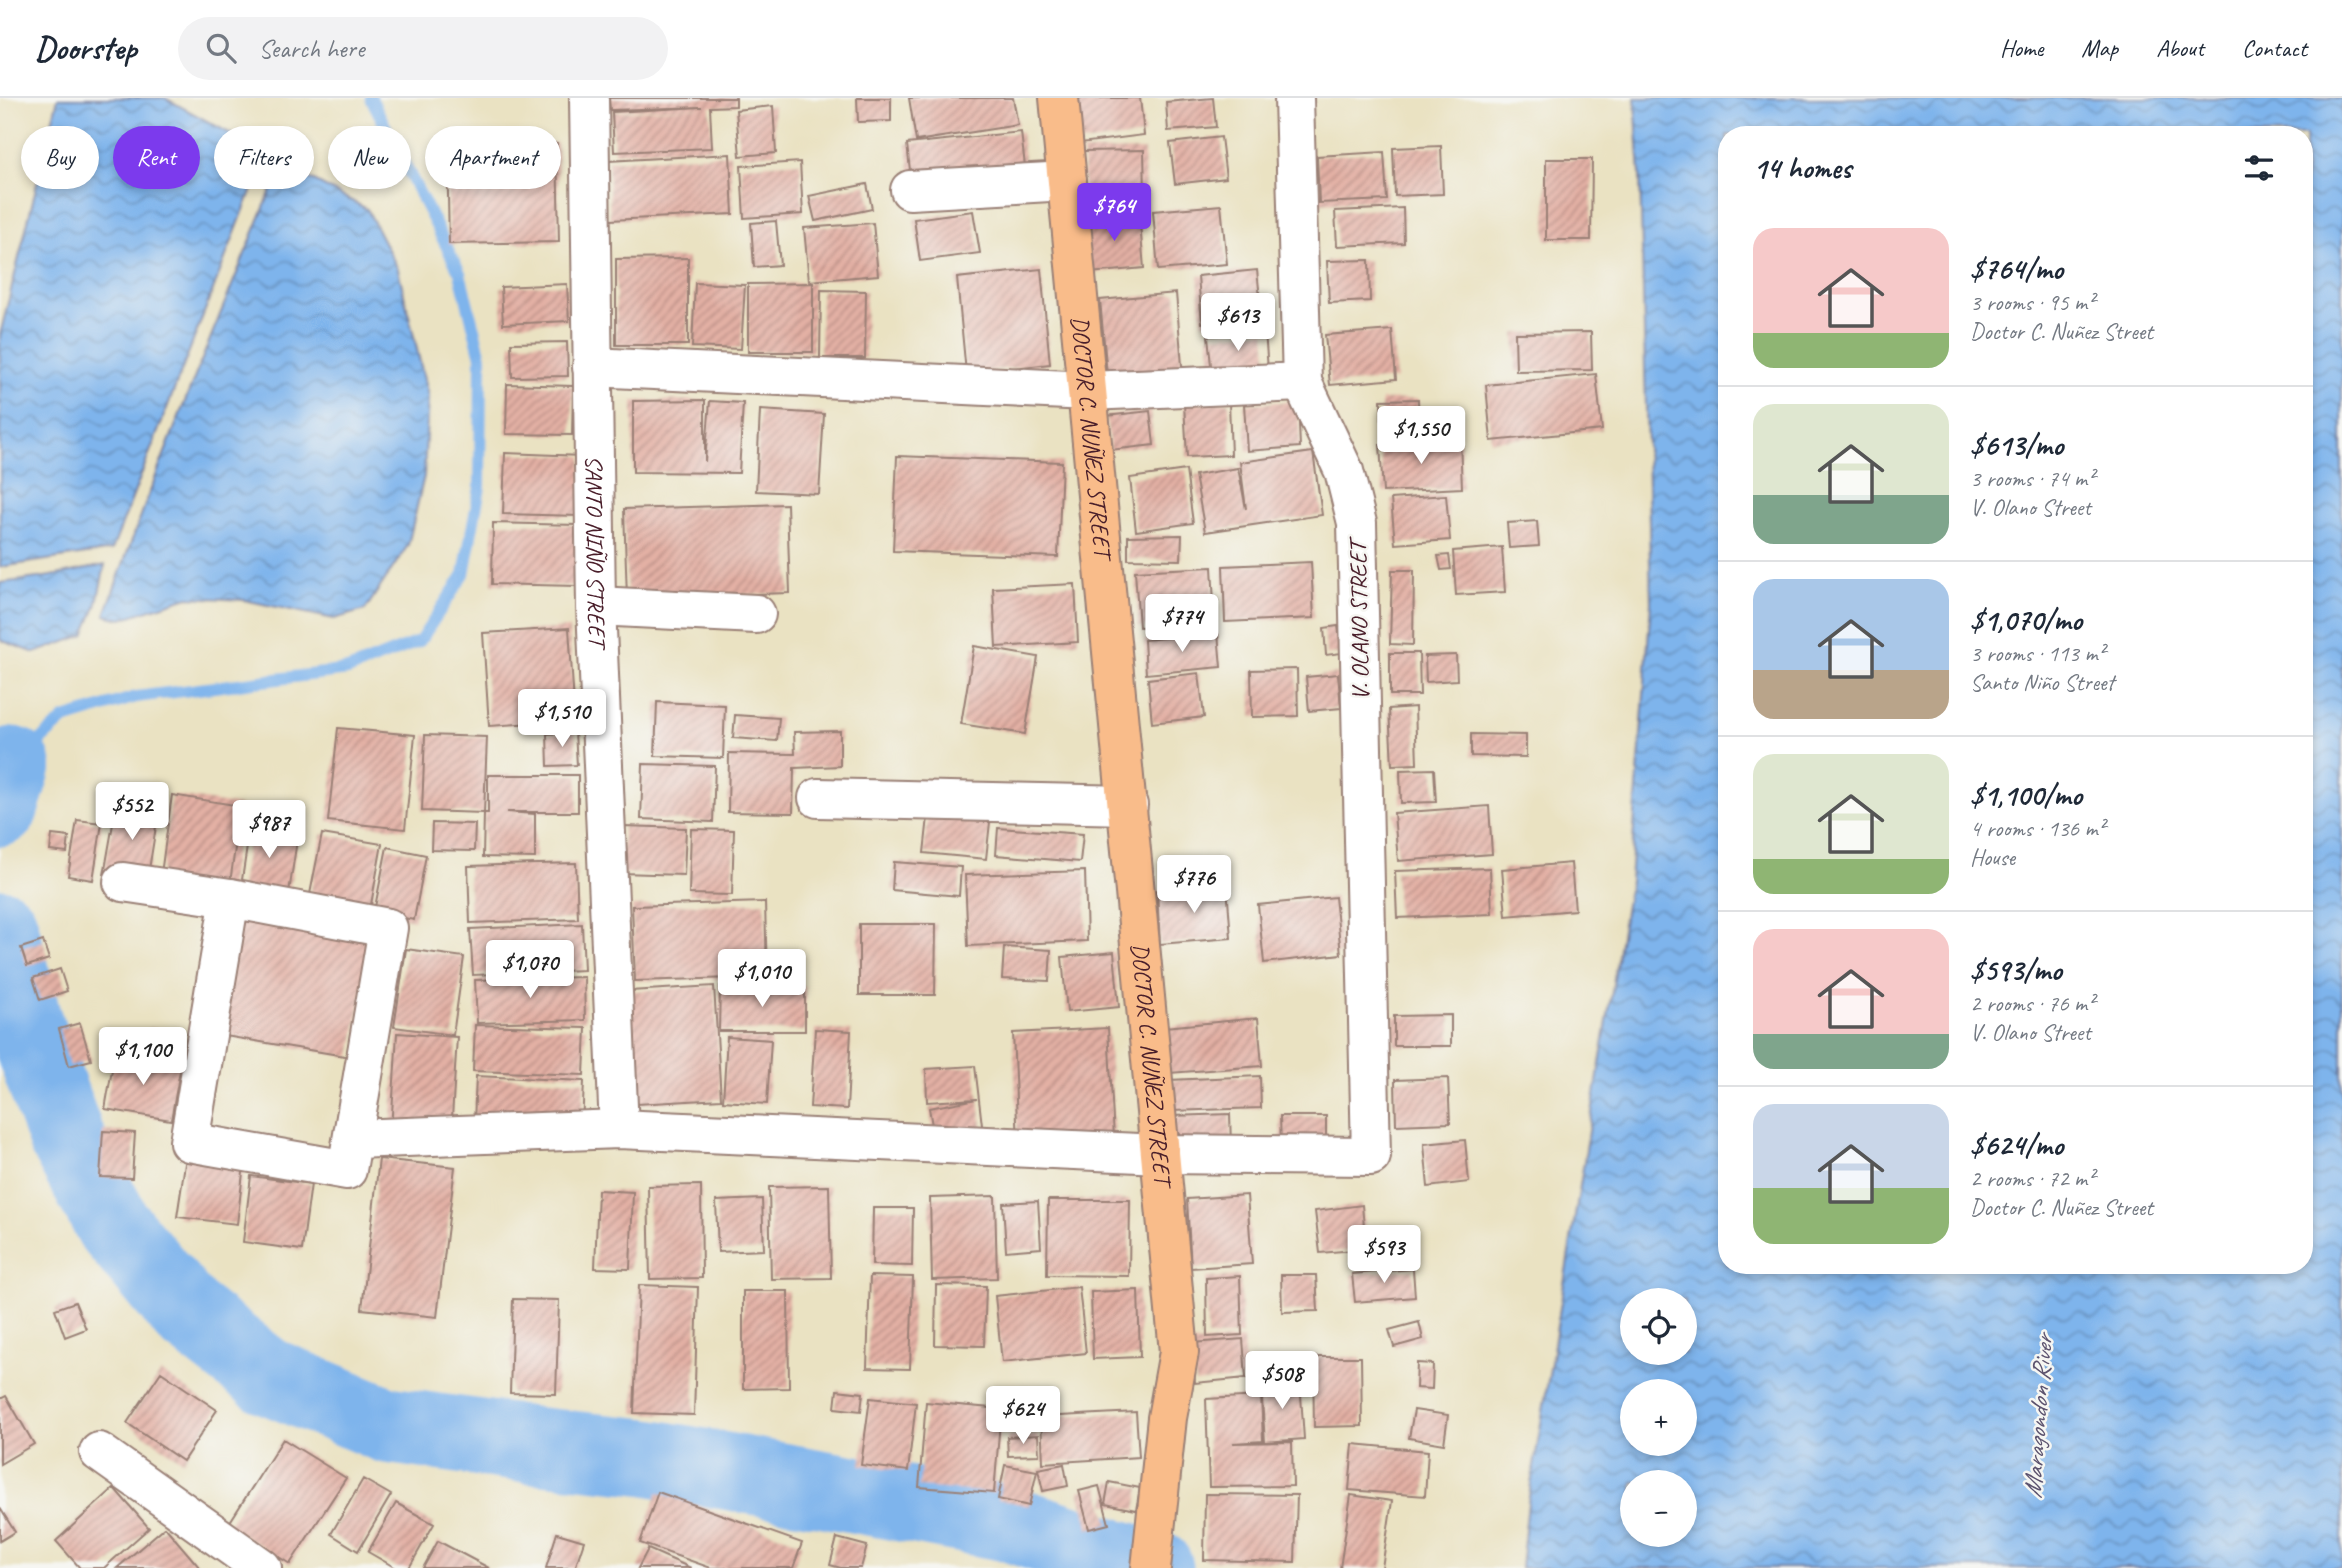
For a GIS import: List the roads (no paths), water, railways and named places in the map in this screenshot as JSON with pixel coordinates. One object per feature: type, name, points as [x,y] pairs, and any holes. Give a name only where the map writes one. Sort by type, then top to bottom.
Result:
[{"type":"main road","name":"DOCTOR C. NUÑEZ STREET","points":[[1059,98],[1179,1352],[1167,1418],[1151,1568]]},
{"type":"street","name":"SANTO NIÑO STREET","points":[[589,98],[596,606],[619,1129]]},
{"type":"street","name":"V. OLANO STREET","points":[[1161,1154],[1371,1156],[1357,523],[1343,471],[1301,382],[1294,98]]},
{"type":"street","points":[[910,190],[1067,180]]},
{"type":"street","points":[[592,367],[1087,391],[1301,382]]},
{"type":"street","points":[[596,606],[756,614]]},
{"type":"street","points":[[818,798],[1128,805]]},
{"type":"street","points":[[123,882],[230,898],[388,928],[354,1139],[346,1170],[189,1142],[230,898]]},
{"type":"street","points":[[354,1139],[619,1129],[1161,1154]]},
{"type":"street","points":[[99,1452],[262,1568]]},
{"type":"water","points":[[58,98],[165,98],[216,126],[214,126],[214,189],[252,189],[112,550],[0,567],[0,335],[36,189],[99,189],[99,126],[51,126]]},
{"type":"water","name":"Maragondon River","points":[[1635,98],[2342,98],[2342,1568],[1521,1568],[1528,1503],[1630,881],[1651,602],[1640,174]]},
{"type":"water","points":[[314,181],[367,209],[398,269],[428,396],[424,476],[408,545],[365,610],[334,619],[244,600],[188,597],[121,619],[105,615],[213,333],[272,189],[314,189]]},
{"type":"water","points":[[105,565],[96,607],[84,635],[35,653],[0,640],[0,583]]},
{"type":"waterway","points":[[13,765],[64,719],[136,697],[348,670],[420,641],[464,574],[480,487],[481,357],[460,273],[371,98]]},
{"type":"waterway","points":[[0,808],[13,765]]},
{"type":"waterway","points":[[0,927],[23,1019],[66,1138],[114,1227],[186,1313],[266,1375],[387,1425],[532,1445],[647,1457],[870,1497],[1011,1524],[1155,1568]]}]
